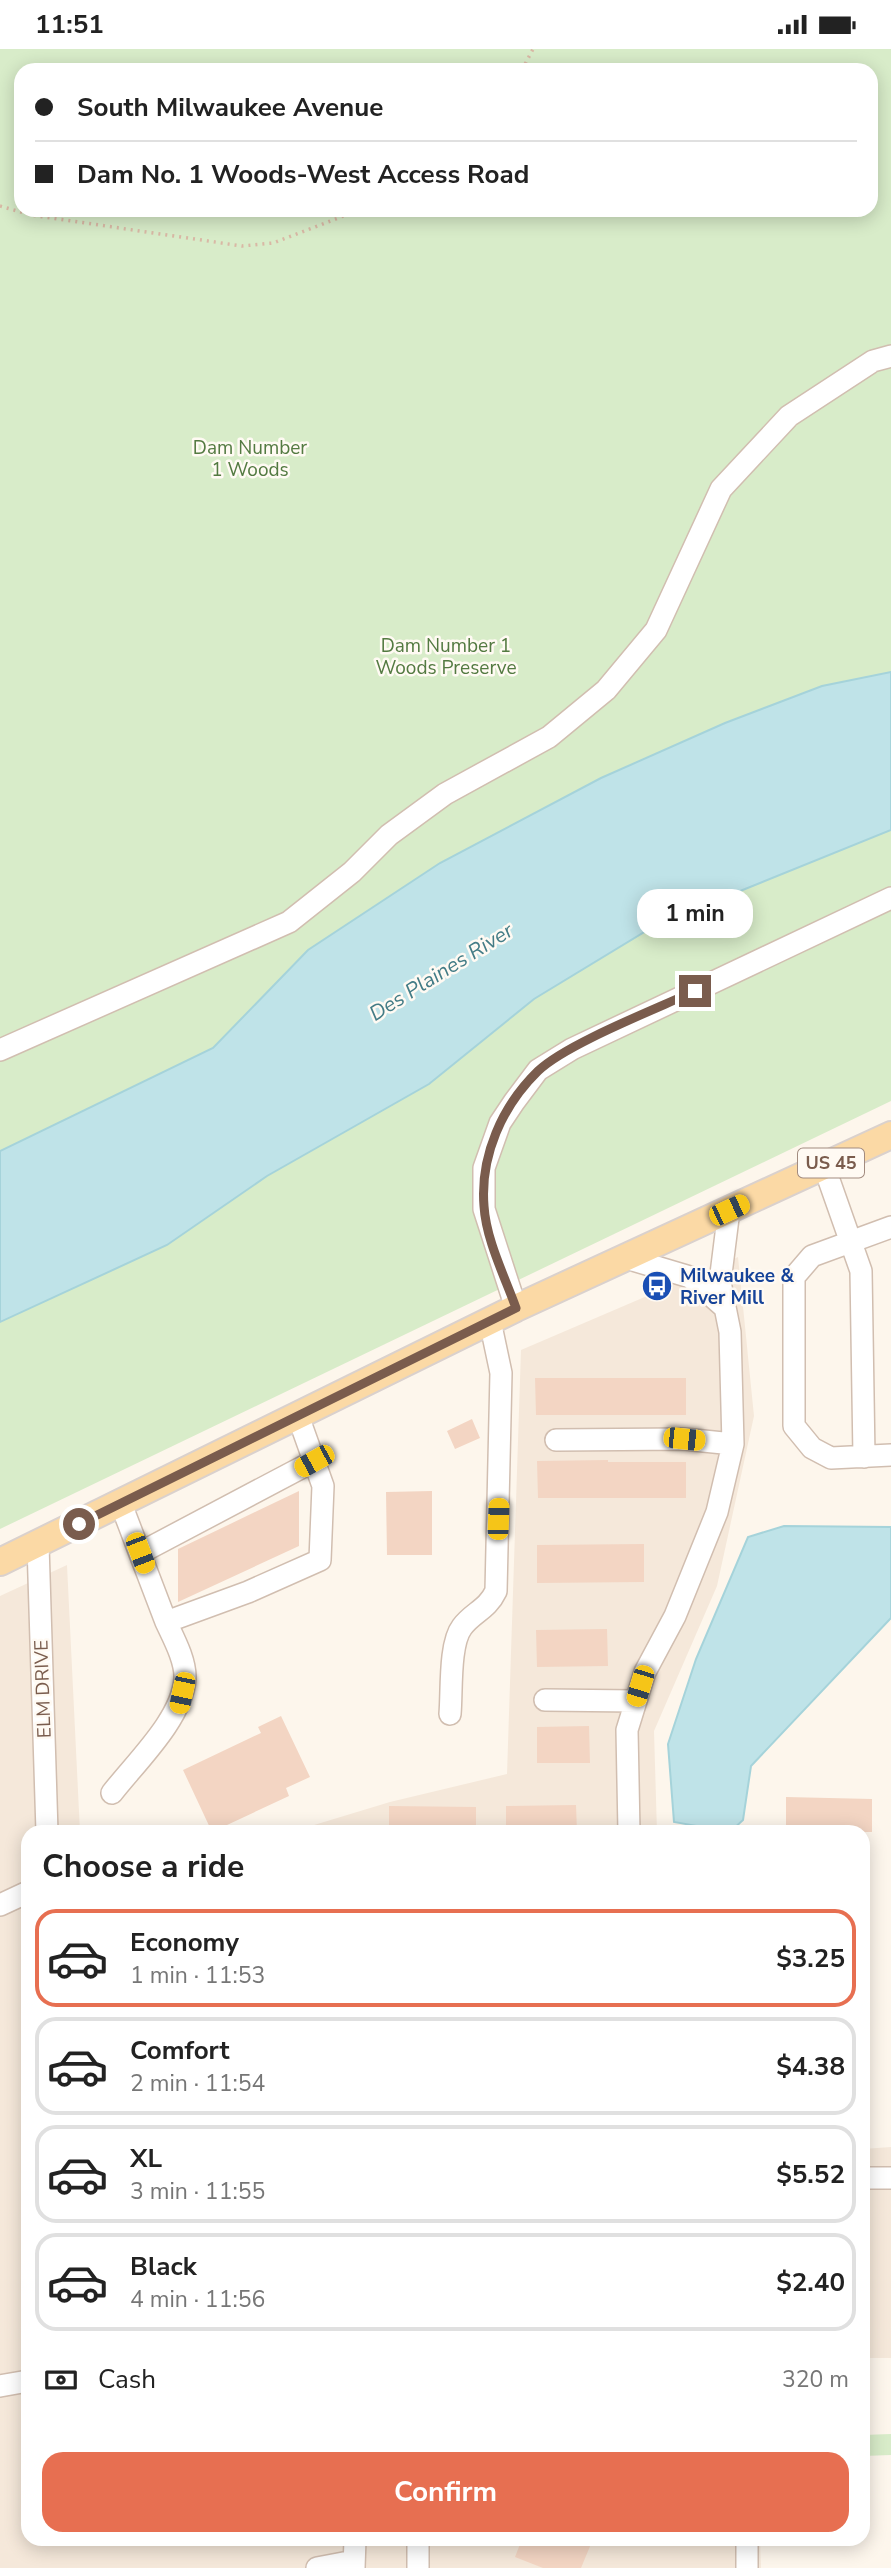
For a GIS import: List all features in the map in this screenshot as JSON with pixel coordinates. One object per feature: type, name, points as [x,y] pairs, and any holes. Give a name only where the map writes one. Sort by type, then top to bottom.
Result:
[{"type":"main road","name":"US 45","points":[[0,1562],[516,1308],[891,1135]]},
{"type":"street","points":[[0,1050],[289,922],[352,872],[389,835],[445,794],[550,737],[606,690],[656,630],[721,489],[789,416],[873,361],[891,356]]},
{"type":"street","points":[[516,1308],[484,1209],[484,1168],[500,1123],[538,1070],[572,1049],[891,898]]},
{"type":"street","points":[[824,1166],[861,1271],[864,1457]]},
{"type":"street","points":[[629,1825],[627,1730],[645,1672],[676,1616],[717,1512],[733,1444],[730,1332],[720,1282],[729,1210]]},
{"type":"street","points":[[891,1227],[812,1256],[794,1276],[794,1426],[813,1448],[831,1458],[891,1455]]},
{"type":"street","points":[[626,1258],[690,1277],[724,1307]]},
{"type":"street","points":[[450,1714],[455,1643],[462,1627],[489,1605],[496,1591],[501,1373],[490,1321]]},
{"type":"street","points":[[166,1622],[320,1560],[323,1486],[298,1416]]},
{"type":"street","points":[[556,1440],[684,1439],[733,1444]]},
{"type":"street","points":[[140,1553],[314,1461]]},
{"type":"street","points":[[112,1793],[178,1709],[186,1677],[121,1504]]},
{"type":"street","name":"ELM DRIVE","points":[[38,1545],[47,1825]]},
{"type":"street","points":[[545,1700],[636,1701]]},
{"type":"street","points":[[0,1905],[21,1895]]},
{"type":"street","points":[[870,2178],[891,2178]]},
{"type":"street","points":[[0,2386],[21,2382]]},
{"type":"street","points":[[317,2568],[354,2565],[355,2546]]},
{"type":"street","points":[[418,2546],[418,2568]]},
{"type":"street","points":[[747,2546],[747,2568]]},
{"type":"path","points":[[45,217],[242,246],[273,243],[341,217]]},
{"type":"shaded area","points":[[738,1257],[754,1416],[717,1586],[654,1731],[657,1825],[314,1825],[390,1802],[507,1774],[521,1350]]},
{"type":"shaded area","points":[[67,1565],[80,1825],[21,1825],[21,2546],[760,2546],[761,2568],[0,2568],[0,1596]]},
{"type":"shaded area","points":[[891,2147],[891,2358],[870,2358],[870,2148]]},
{"type":"green space","name":"Dam Number 1 Woods Preserve","points":[[0,49],[891,49],[891,1101],[0,1529]]},
{"type":"green space","points":[[891,2434],[891,2455],[870,2456],[870,2435]]},
{"type":"water","name":"Des Plaines River","points":[[891,672],[891,830],[656,925],[534,999],[429,1084],[267,1176],[167,1245],[0,1322],[0,1151],[213,1048],[308,950],[440,863],[601,778],[725,723],[822,686]]},
{"type":"water","points":[[784,1526],[891,1527],[891,1618],[751,1766],[743,1820],[738,1825],[691,1825],[674,1822],[668,1744],[696,1659],[748,1537]]},
{"type":"building","points":[[535,1378],[686,1378],[686,1415],[536,1415]]},
{"type":"building","points":[[472,1419],[480,1438],[455,1449],[447,1431]]},
{"type":"building","points":[[537,1461],[686,1462],[686,1498],[538,1498]]},
{"type":"building","points":[[299,1491],[299,1546],[178,1602],[178,1549]]},
{"type":"building","points":[[432,1491],[432,1555],[387,1555],[386,1492]]},
{"type":"building","points":[[644,1544],[644,1582],[537,1583],[537,1545]]},
{"type":"building","points":[[607,1629],[608,1666],[537,1667],[536,1630]]},
{"type":"building","points":[[281,1716],[310,1777],[286,1788],[289,1796],[227,1825],[209,1825],[183,1770],[261,1733],[258,1727]]},
{"type":"building","points":[[589,1726],[590,1763],[537,1763],[537,1727]]},
{"type":"building","points":[[786,1797],[872,1799],[872,1832],[870,1825],[786,1825]]},
{"type":"building","points":[[576,1805],[577,1825],[506,1825],[506,1806]]},
{"type":"building","points":[[389,1806],[476,1807],[476,1825],[389,1825]]},
{"type":"building","points":[[519,2546],[590,2546],[581,2568],[543,2568],[515,2557]]},
{"type":"place","name":"Milwaukee & River Mill","points":[[657,1286]]},
{"type":"route","points":[[79,1524],[516,1308],[484,1209],[484,1168],[500,1123],[538,1070],[572,1049],[695,991]]},
{"type":"park label","name":"Dam Number 1 Woods","points":[[250,458]]}]
